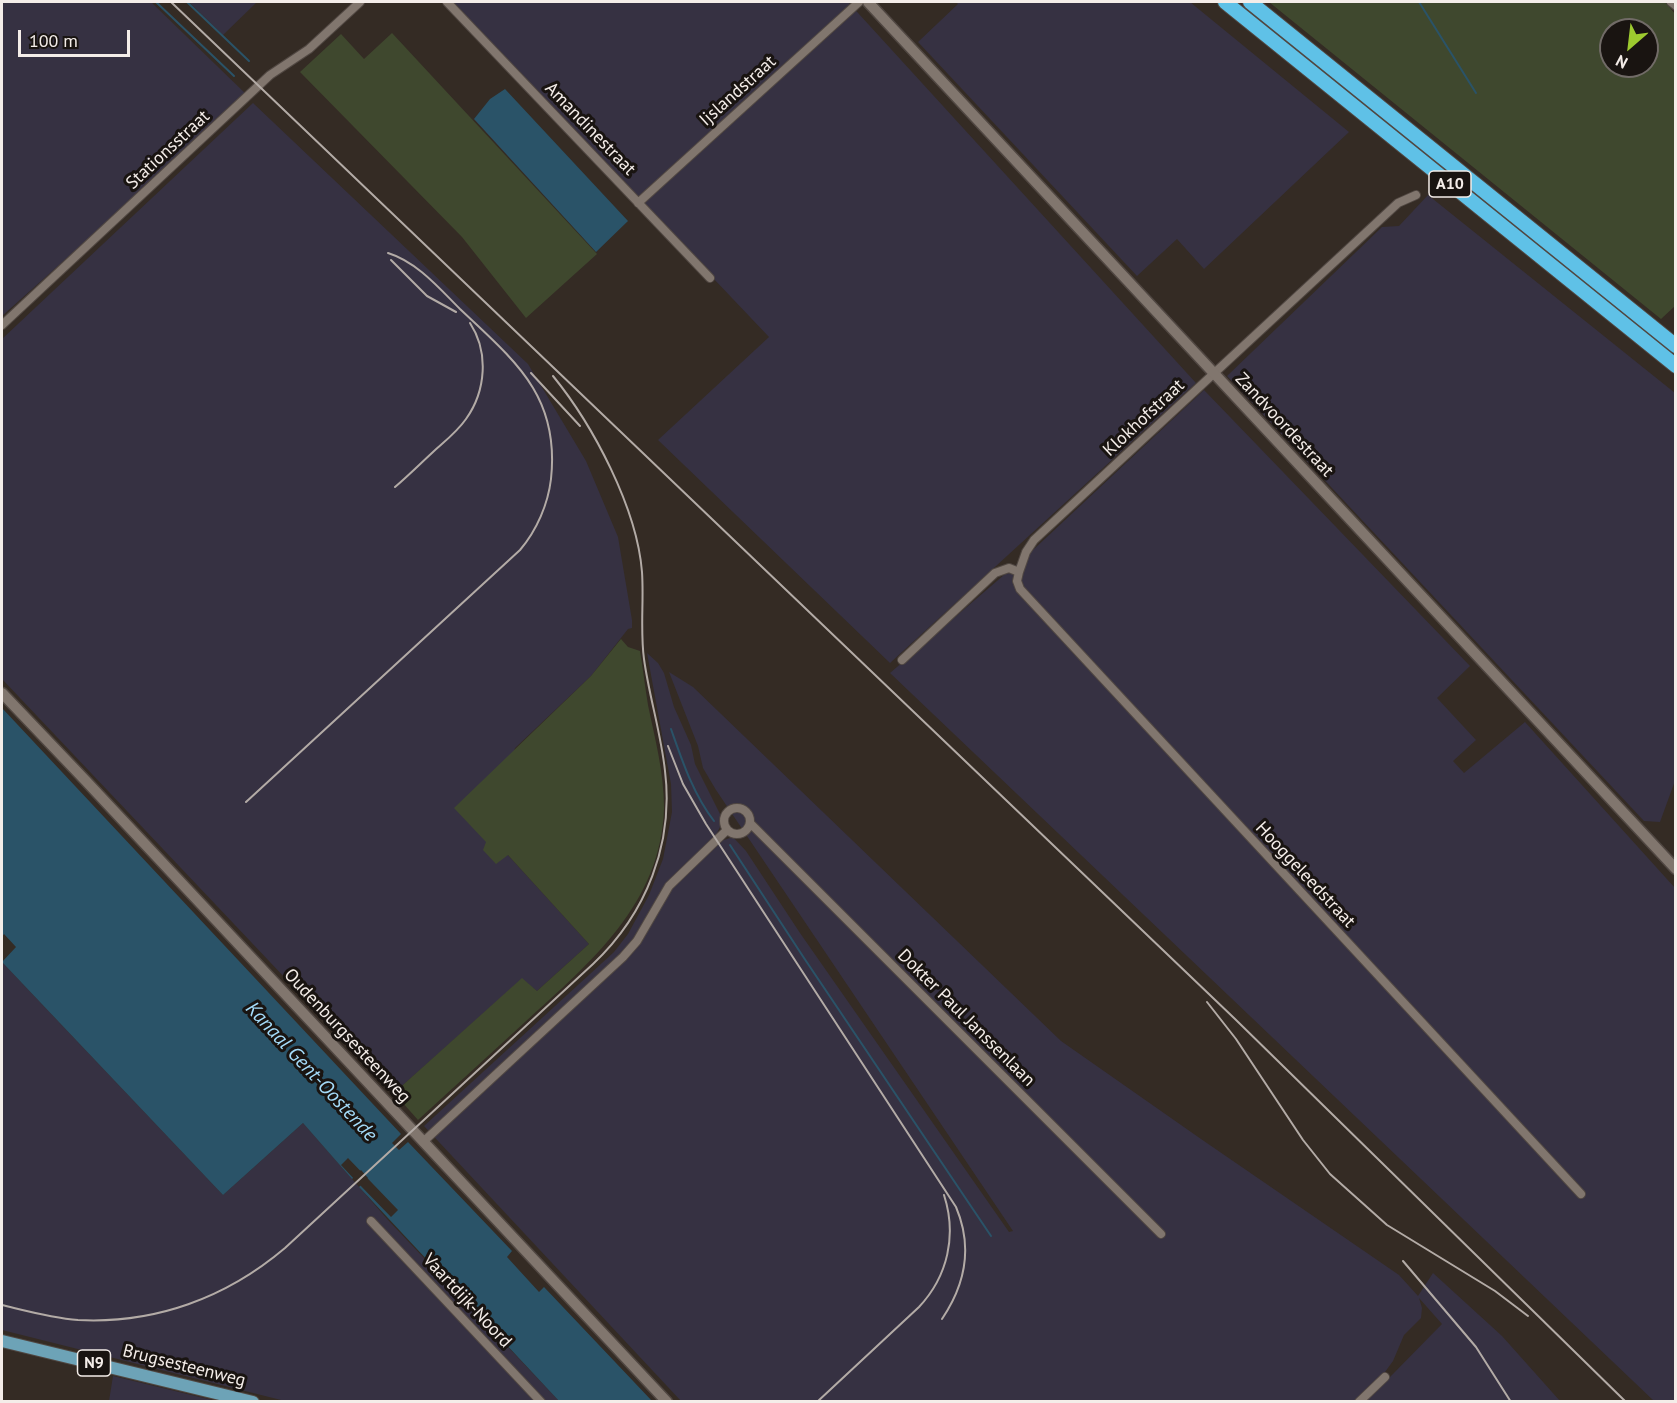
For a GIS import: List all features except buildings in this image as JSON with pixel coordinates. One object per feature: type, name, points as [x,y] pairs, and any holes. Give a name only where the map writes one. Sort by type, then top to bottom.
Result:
[{"type":"highway","name":"A10","points":[[1225,2],[1676,366]]},
{"type":"highway","name":"A10","points":[[1250,2],[1676,346]]},
{"type":"main road","name":"Zandvoordestraat","points":[[868,2],[1676,869]]},
{"type":"main road","name":"Oudenburgsesteenweg","points":[[2,693],[667,1401]]},
{"type":"main road","name":"Brugsesteenweg","points":[[2,1341],[253,1401]]},
{"type":"street","name":"Stationsstraat","points":[[2,325],[270,75],[309,49],[360,2]]},
{"type":"street","name":"Amandinestraat","points":[[447,2],[710,278]]},
{"type":"street","name":"Ijslandstraat","points":[[639,202],[859,2]]},
{"type":"street","points":[[1671,2],[1676,6]]},
{"type":"street","name":"Klokhofstraat","points":[[1019,572],[1026,552],[1034,540],[1398,203],[1416,195]]},
{"type":"street","points":[[902,660],[995,573],[1009,568],[1019,572]]},
{"type":"street","name":"Hooggeleedstraat","points":[[1019,572],[1017,581],[1020,589],[1581,1194]]},
{"type":"street","name":"Dokter Paul Janssenlaan","points":[[751,824],[741,834],[734,834],[724,826],[724,816],[731,808],[743,808],[748,812],[751,824],[1161,1234]]},
{"type":"street","name":"Dokter Paul Janssenlaan","points":[[423,1142],[622,957],[637,940],[669,886],[727,830]]},
{"type":"street","name":"Vaartdijk-Noord","points":[[371,1221],[541,1401]]},
{"type":"street","points":[[1359,1401],[1385,1377]]},
{"type":"shaded area","points":[[2,2],[151,2],[248,96],[2,316]]},
{"type":"shaded area","points":[[189,2],[257,2],[223,35]]},
{"type":"shaded area","points":[[451,2],[848,2],[1196,383],[890,663],[658,440],[769,337]]},
{"type":"shaded area","points":[[956,2],[1190,2],[1349,132],[1204,269],[1177,239],[1137,276],[918,42],[958,4]]},
{"type":"shaded area","points":[[253,103],[528,364],[586,461],[618,537],[632,620],[632,628],[628,629],[591,676],[515,748],[486,842],[496,863],[507,854],[589,944],[537,991],[522,979],[394,1093],[2,679],[2,339]]},
{"type":"shaded area","points":[[1428,195],[1675,393],[1676,778],[1660,822],[1644,821],[1227,376],[1382,227],[1399,226]]},
{"type":"shaded area","points":[[1204,390],[1470,666],[1437,698],[1476,740],[1453,761],[1464,773],[1525,722],[1675,888],[1675,1401],[1654,1401],[890,673],[1033,550]]},
{"type":"shaded area","points":[[647,653],[658,663],[664,673],[674,707],[691,745],[695,764],[721,816],[721,825],[716,835],[721,841],[733,837],[746,851],[800,933],[1009,1232],[1013,1231],[716,790],[703,768],[698,746],[669,672],[693,687],[1061,1041],[1399,1275],[1418,1296],[1433,1273],[1502,1336],[1560,1401],[681,1401],[424,1126],[614,952],[628,934],[649,895],[663,859],[672,812],[671,784]],"holes":[[[1419,1298],[1442,1324],[1390,1377],[1385,1372],[1393,1361],[1404,1335],[1421,1318],[1422,1308]]]},
{"type":"shaded area","points":[[2,962],[223,1195],[303,1123],[388,1220],[559,1401],[285,1401],[2,1330]]},
{"type":"shaded area","points":[[113,1376],[212,1400],[220,1401],[109,1401]]},
{"type":"green space","points":[[1269,2],[1665,2],[1676,15],[1675,306],[1661,319]]},
{"type":"green space","points":[[392,33],[597,254],[526,318],[462,237],[300,72],[341,34],[364,59]]},
{"type":"green space","points":[[621,639],[628,647],[640,651],[659,756],[664,808],[660,842],[650,874],[636,902],[597,953],[550,1000],[418,1120],[394,1093],[522,978],[537,991],[589,944],[508,855],[496,864],[483,850],[486,842],[454,808],[591,676]]},
{"type":"water","points":[[505,89],[628,221],[596,252],[474,119],[490,99]]},
{"type":"water","name":"Kanaal Gent-Oostende","points":[[2,708],[401,1134],[392,1143],[399,1150],[408,1142],[512,1251],[507,1257],[539,1292],[544,1287],[652,1401],[559,1401],[359,1187],[368,1178],[361,1170],[352,1179],[303,1123],[223,1195],[2,962],[16,947],[4,934],[2,937]]},
{"type":"pier","points":[[348,1158],[398,1210],[391,1217],[358,1183],[364,1178],[361,1174],[355,1180],[341,1165]]},
{"type":"waterway","points":[[156,2],[234,76]]},
{"type":"waterway","points":[[187,2],[249,61]]},
{"type":"waterway","points":[[1419,2],[1476,93]]},
{"type":"waterway","points":[[671,729],[694,788],[714,821]]},
{"type":"waterway","points":[[730,845],[991,1236]]},
{"type":"railway","points":[[171,2],[1234,1018],[1626,1402]]},
{"type":"railway","points":[[246,802],[520,550],[541,516],[547,498],[551,479],[552,450],[541,402],[529,382],[499,346],[427,276],[399,257],[388,253]]},
{"type":"railway","points":[[391,260],[427,296],[456,312]]},
{"type":"railway","points":[[395,487],[455,433],[473,408],[483,371],[480,346],[470,323]]},
{"type":"railway","points":[[531,373],[580,426]]},
{"type":"railway","points":[[2,1305],[49,1316],[78,1320],[107,1320],[162,1312],[214,1294],[239,1281],[285,1248],[593,964],[628,923],[652,876],[660,851],[667,798],[663,757],[644,659],[642,572],[632,521],[611,468],[583,418],[553,376]]},
{"type":"railway","points":[[668,746],[683,784],[706,824],[956,1207],[964,1237],[964,1265],[956,1293],[942,1319]]},
{"type":"railway","points":[[1207,1002],[1236,1039],[1303,1140],[1330,1174],[1387,1225],[1495,1291],[1528,1316]]},
{"type":"railway","points":[[817,1402],[919,1307],[937,1282],[943,1268],[949,1240],[950,1225],[944,1195]]},
{"type":"railway","points":[[1403,1261],[1476,1347],[1511,1402]]}]
